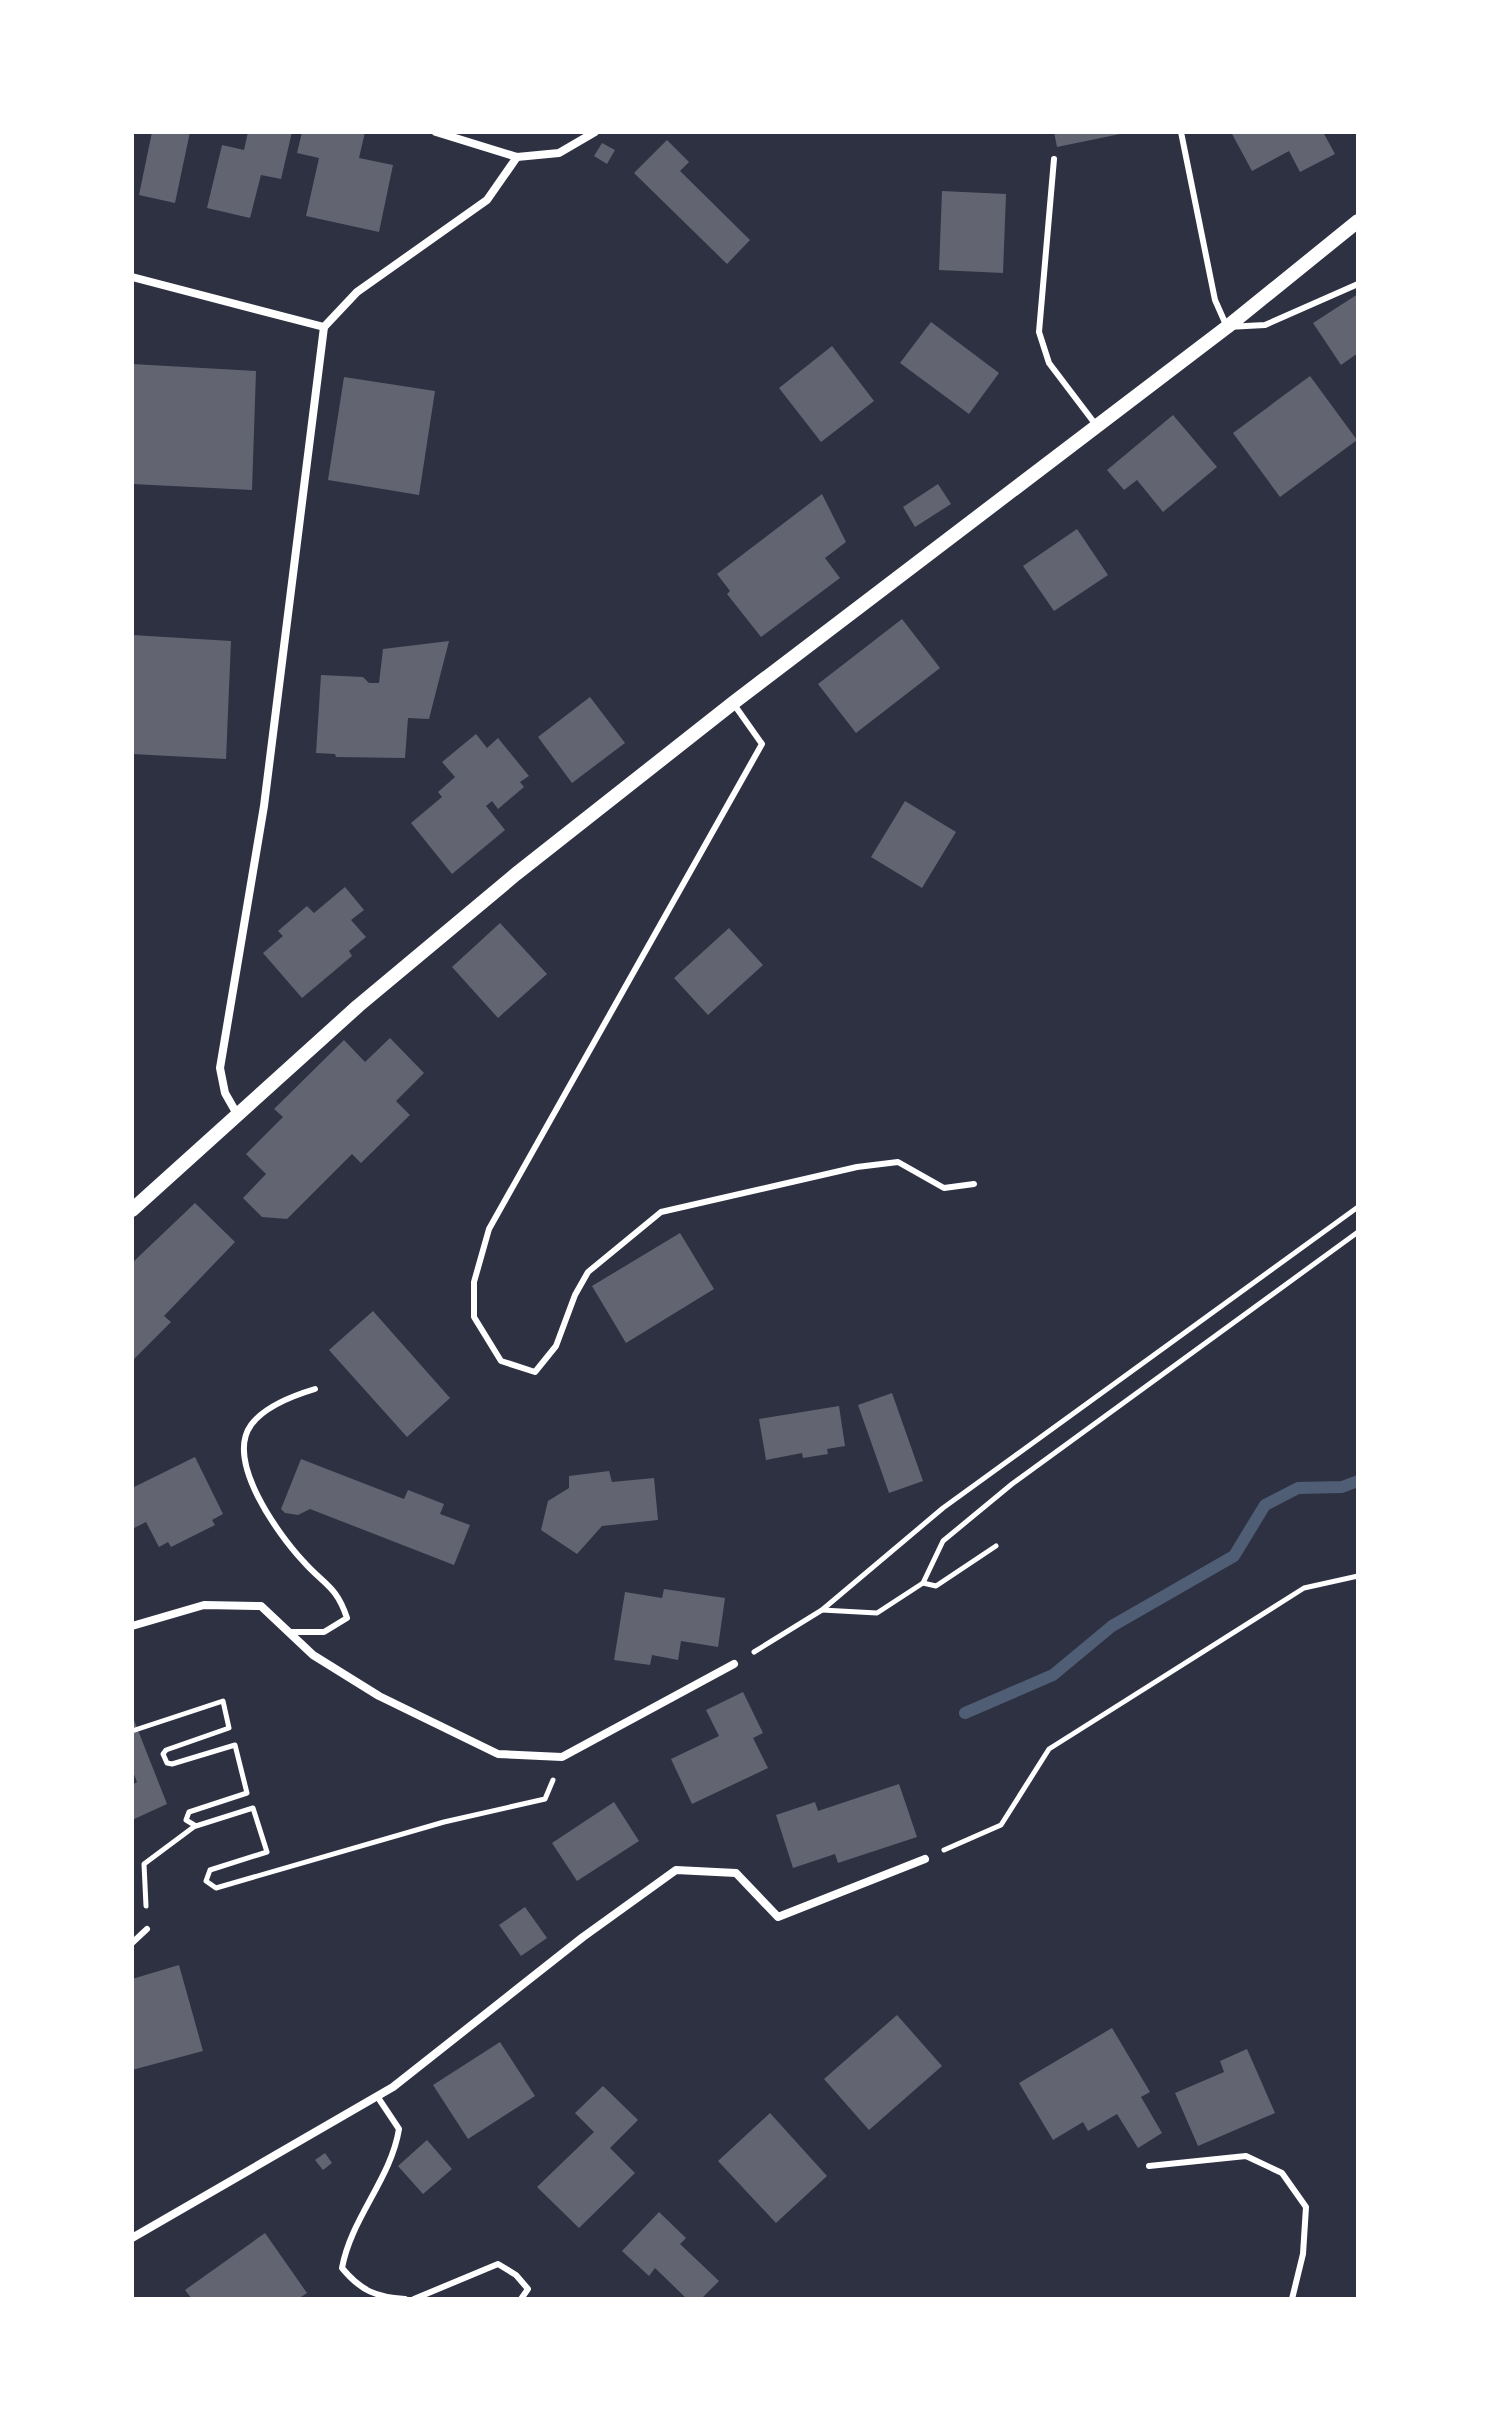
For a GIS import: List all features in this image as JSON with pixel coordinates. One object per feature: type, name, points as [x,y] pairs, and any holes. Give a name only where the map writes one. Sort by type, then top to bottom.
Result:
[{"type":"street","points":[[436,132],[517,157],[559,153],[595,132]]},
{"type":"street","points":[[237,1114],[225,1093],[220,1068],[264,806],[324,327],[357,292],[487,200],[517,157]]},
{"type":"street","points":[[132,1210],[358,1006],[516,874],[733,703],[1227,327],[1358,221]]},
{"type":"street","points":[[132,277],[324,327]]},
{"type":"street","points":[[132,1626],[204,1605],[261,1606],[313,1655],[379,1696],[498,1754],[562,1757],[734,1664]]},
{"type":"street","points":[[132,2238],[377,2096],[583,1937],[676,1870],[736,1873],[778,1917],[925,1859]]},
{"type":"lane","points":[[1181,132],[1215,300],[1227,327],[1265,325],[1358,284]]},
{"type":"lane","points":[[1054,159],[1039,332],[1049,363],[1097,426]]},
{"type":"lane","points":[[733,703],[762,744],[489,1229],[474,1282],[474,1317],[501,1361],[535,1372],[556,1346],[575,1295],[588,1272],[661,1212],[857,1167],[898,1162],[944,1188],[974,1184]]},
{"type":"lane","points":[[288,1632],[324,1632],[347,1618],[339,1594],[304,1563],[274,1526],[252,1485],[242,1448],[251,1424],[291,1396],[315,1389]]},
{"type":"lane","points":[[132,1943],[147,1929]]},
{"type":"lane","points":[[377,2096],[399,2129],[396,2152],[346,2247],[342,2268],[356,2286],[377,2297],[405,2299]]},
{"type":"lane","points":[[1149,2166],[1246,2156],[1282,2173],[1306,2207],[1303,2254],[1292,2299]]},
{"type":"lane","points":[[414,2299],[498,2264],[516,2275],[528,2289],[521,2299]]},
{"type":"path","points":[[734,1664],[822,1610],[980,1481],[1358,1207]]},
{"type":"path","points":[[822,1610],[877,1613],[923,1583],[943,1541],[1012,1484],[1358,1232]]},
{"type":"path","points":[[923,1583],[936,1586],[996,1546]]},
{"type":"path","points":[[925,1859],[1001,1825],[1049,1749],[1304,1588],[1358,1576]]},
{"type":"path","points":[[132,1731],[223,1701],[229,1728],[166,1750],[163,1754],[167,1763],[172,1764],[235,1745],[247,1793],[189,1812],[186,1820],[196,1826]]},
{"type":"path","points":[[147,1929],[144,1864],[196,1826],[253,1808],[267,1852],[210,1870],[206,1881],[216,1888],[444,1822],[545,1799],[562,1757]]},
{"type":"building","points":[[152,132],[190,132],[175,203],[139,195]]},
{"type":"building","points":[[248,132],[292,132],[281,179],[261,175],[250,218],[207,208],[222,145],[244,150]]},
{"type":"building","points":[[302,132],[365,132],[359,158],[393,165],[379,232],[306,216],[319,158],[297,153]]},
{"type":"building","points":[[1054,132],[1125,132],[1125,133],[1057,147]]},
{"type":"building","points":[[1231,132],[1323,132],[1335,154],[1300,172],[1289,151],[1252,171]]},
{"type":"building","points":[[667,140],[689,162],[680,171],[750,240],[727,264],[634,173]]},
{"type":"building","points":[[602,143],[615,150],[607,164],[594,156]]},
{"type":"building","points":[[942,191],[1006,194],[1003,273],[939,270]]},
{"type":"building","points":[[1358,294],[1358,353],[1341,365],[1313,323]]},
{"type":"building","points":[[931,322],[999,373],[969,414],[900,363]]},
{"type":"building","points":[[832,346],[874,401],[821,442],[779,388]]},
{"type":"building","points":[[132,364],[256,371],[252,490],[132,484]]},
{"type":"building","points":[[1310,376],[1357,440],[1280,497],[1233,433]]},
{"type":"building","points":[[344,377],[435,391],[419,495],[328,480]]},
{"type":"building","points":[[1173,415],[1217,467],[1163,512],[1137,480],[1124,490],[1107,470]]},
{"type":"building","points":[[938,484],[951,504],[915,527],[903,507]]},
{"type":"building","points":[[822,494],[846,542],[825,558],[840,578],[761,637],[727,594],[730,591],[717,574]]},
{"type":"building","points":[[1077,529],[1108,575],[1054,611],[1023,566]]},
{"type":"building","points":[[902,619],[940,668],[856,733],[818,684]]},
{"type":"building","points":[[132,635],[231,641],[226,759],[132,754]]},
{"type":"building","points":[[449,641],[429,719],[408,718],[405,758],[336,757],[335,754],[316,753],[321,675],[363,677],[369,683],[379,683],[383,649]]},
{"type":"building","points":[[590,697],[625,743],[572,783],[538,737]]},
{"type":"building","points":[[476,734],[487,748],[498,738],[529,776],[520,782],[524,787],[498,809],[492,801],[486,806],[505,830],[452,874],[411,823],[442,797],[438,792],[455,777],[442,762]]},
{"type":"building","points":[[905,801],[956,832],[922,888],[871,857]]},
{"type":"building","points":[[345,887],[364,910],[351,920],[366,937],[349,951],[352,956],[302,998],[263,953],[283,936],[278,931],[307,906],[314,913]]},
{"type":"building","points":[[500,923],[547,974],[498,1018],[452,967]]},
{"type":"building","points":[[729,928],[763,965],[708,1015],[674,978]]},
{"type":"building","points":[[390,1038],[424,1073],[396,1101],[410,1115],[361,1163],[352,1154],[287,1219],[262,1217],[243,1198],[266,1174],[246,1154],[283,1117],[274,1109],[344,1040],[365,1062]]},
{"type":"building","points":[[195,1203],[235,1242],[164,1316],[171,1322],[132,1361],[132,1263]]},
{"type":"building","points":[[680,1233],[714,1289],[626,1343],[592,1286]]},
{"type":"building","points":[[373,1311],[450,1398],[407,1437],[329,1350]]},
{"type":"building","points":[[892,1393],[923,1481],[889,1493],[858,1405]]},
{"type":"building","points":[[839,1406],[845,1446],[827,1449],[828,1454],[803,1458],[802,1453],[766,1460],[759,1419]]},
{"type":"building","points":[[195,1457],[223,1514],[212,1520],[215,1525],[171,1547],[168,1542],[159,1547],[146,1522],[132,1529],[132,1488]]},
{"type":"building","points":[[301,1459],[404,1499],[408,1490],[444,1504],[440,1514],[470,1525],[454,1565],[310,1509],[298,1515],[285,1513],[281,1509]]},
{"type":"building","points":[[609,1471],[612,1482],[654,1478],[658,1520],[602,1526],[577,1554],[541,1530],[548,1501],[569,1488],[569,1476]]},
{"type":"building","points":[[664,1589],[725,1598],[718,1647],[681,1641],[678,1660],[652,1655],[650,1665],[614,1660],[625,1592],[662,1598]]},
{"type":"building","points":[[743,1692],[763,1733],[753,1738],[768,1768],[692,1804],[671,1759],[719,1736],[706,1710]]},
{"type":"building","points":[[132,1715],[167,1804],[132,1820],[132,1785],[137,1782],[132,1769]]},
{"type":"building","points":[[899,1784],[917,1837],[838,1863],[835,1854],[793,1868],[776,1815],[815,1802],[818,1811]]},
{"type":"building","points":[[614,1802],[639,1841],[577,1881],[552,1843]]},
{"type":"building","points":[[525,1907],[547,1938],[521,1956],[499,1925]]},
{"type":"building","points":[[179,1965],[203,2051],[132,2070],[132,1979]]},
{"type":"building","points":[[897,2015],[942,2066],[869,2130],[824,2079]]},
{"type":"building","points":[[1112,2028],[1150,2092],[1141,2097],[1162,2133],[1138,2148],[1117,2114],[1088,2131],[1083,2122],[1053,2140],[1019,2083]]},
{"type":"building","points":[[500,2042],[535,2096],[468,2139],[433,2085]]},
{"type":"building","points":[[1247,2049],[1275,2113],[1198,2146],[1175,2093],[1224,2072],[1220,2061]]},
{"type":"building","points":[[603,2086],[638,2120],[610,2148],[635,2173],[579,2228],[537,2187],[594,2132],[575,2113]]},
{"type":"building","points":[[770,2113],[827,2176],[776,2223],[718,2161]]},
{"type":"building","points":[[427,2140],[452,2169],[423,2194],[398,2166]]},
{"type":"building","points":[[325,2153],[332,2163],[323,2170],[315,2160]]},
{"type":"building","points":[[659,2212],[686,2238],[680,2244],[719,2281],[701,2299],[687,2299],[655,2268],[649,2276],[622,2251]]},
{"type":"building","points":[[265,2233],[307,2293],[298,2299],[192,2299],[185,2290]]},
{"type":"waterway","points":[[965,1713],[1053,1675],[1112,1626],[1234,1556],[1265,1505],[1298,1488],[1342,1487],[1358,1481]]}]
